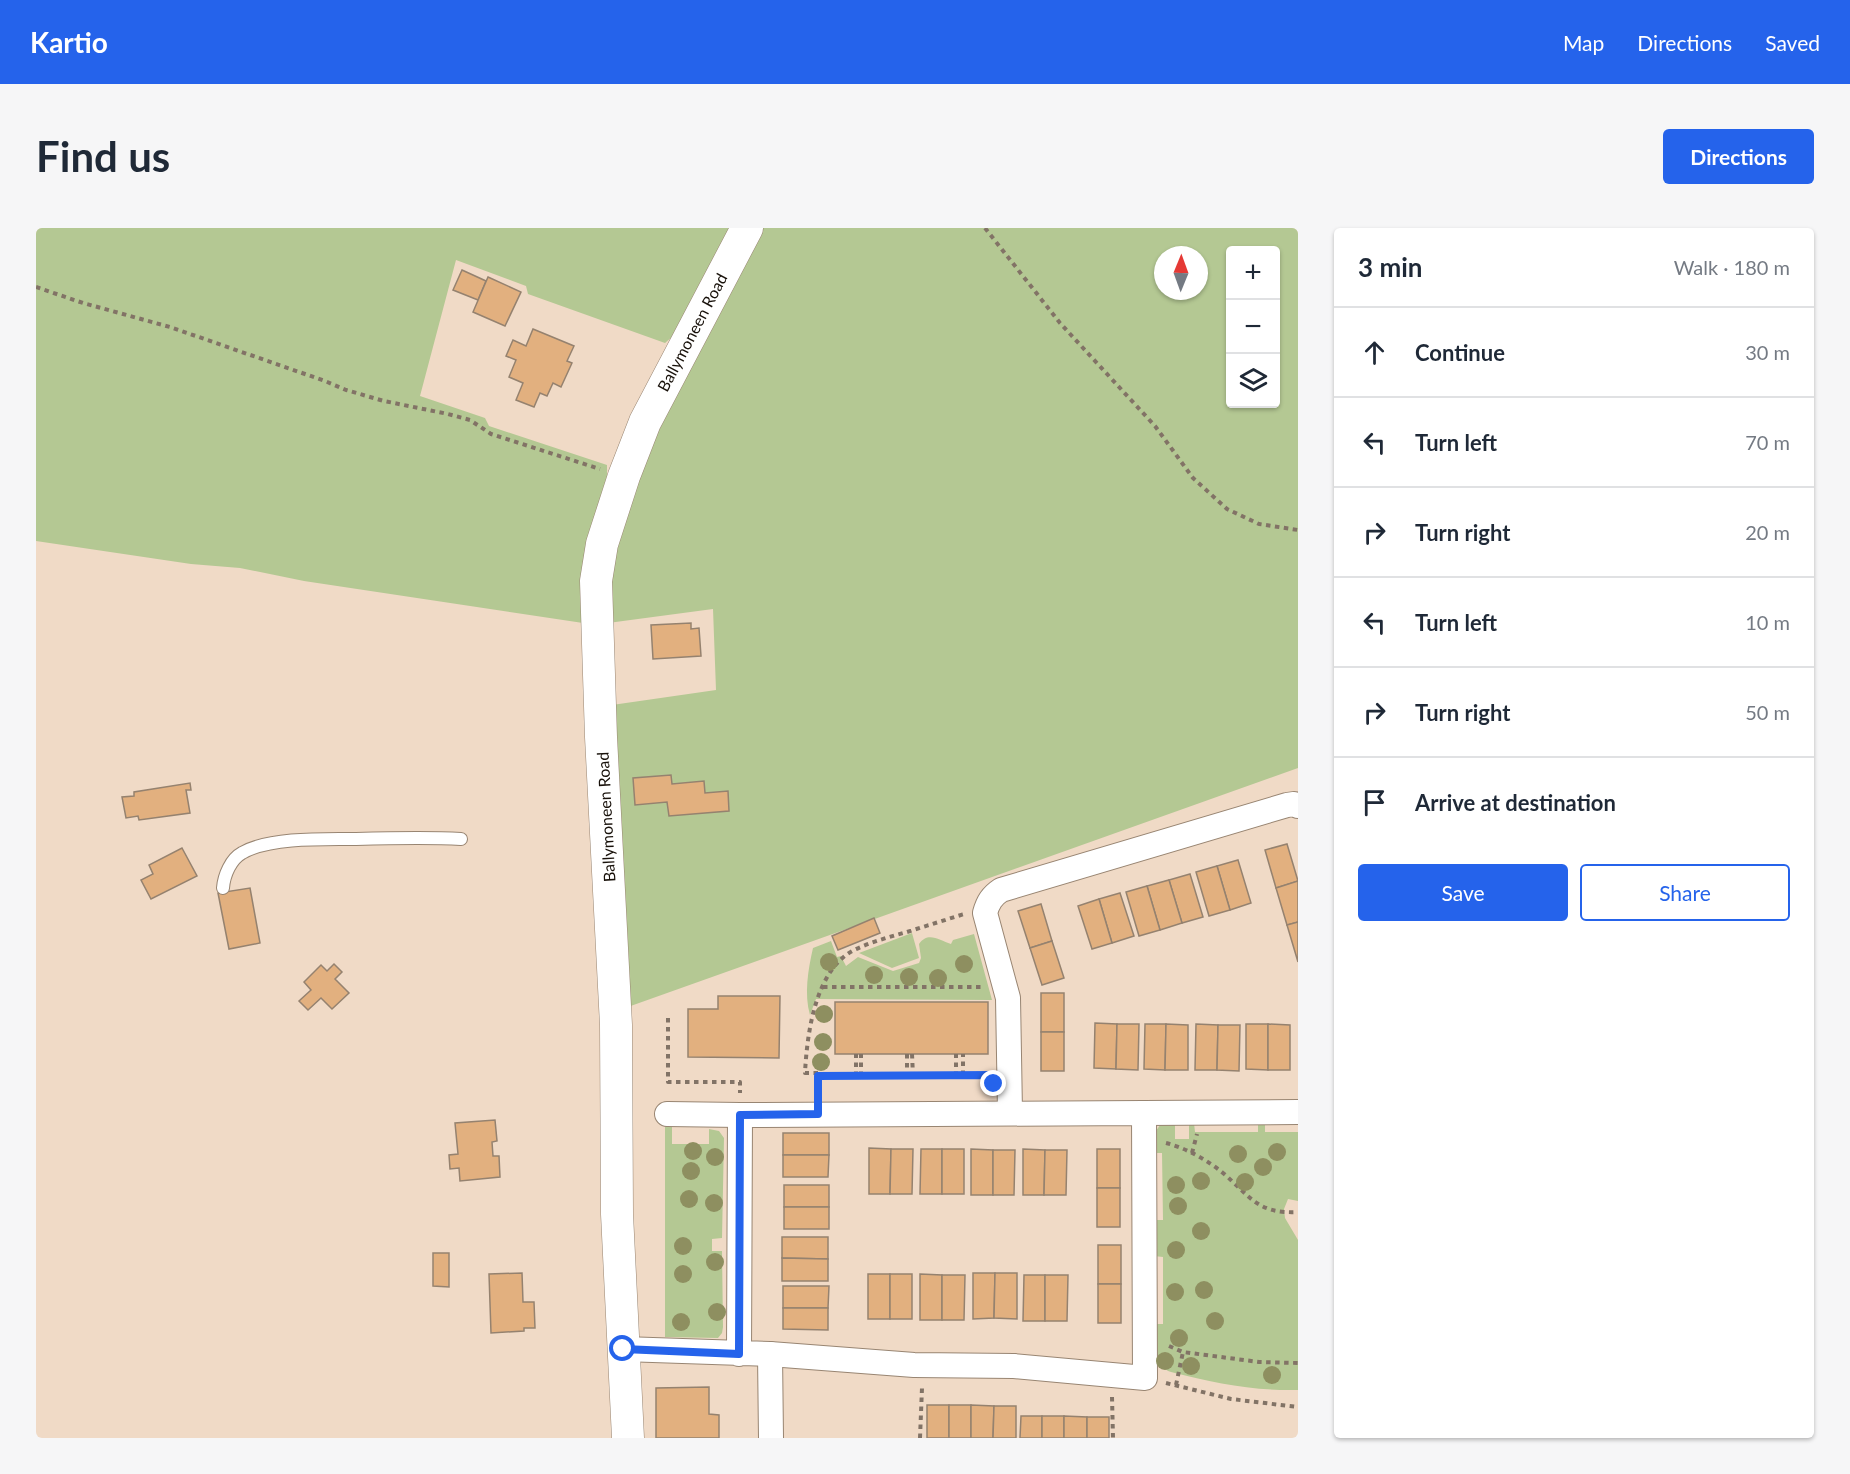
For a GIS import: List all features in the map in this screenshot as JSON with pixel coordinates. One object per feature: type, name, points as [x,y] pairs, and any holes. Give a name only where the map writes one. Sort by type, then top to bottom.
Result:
[{"type":"street","name":"Ballymoneen Road","points":[[628,1438],[617,1214],[616,1025],[601,737],[596,581],[602,544],[624,476],[645,422],[747,228]]},
{"type":"street","points":[[1010,1112],[1008,998],[985,913],[987,903],[993,895],[1002,890],[1287,804],[1298,806]]},
{"type":"street","points":[[667,1114],[1298,1112]]},
{"type":"street","points":[[623,1349],[770,1354],[922,1365],[1014,1366],[1145,1377],[1144,1113]]},
{"type":"street","points":[[739,1354],[740,1115]]},
{"type":"street","points":[[770,1354],[771,1438]]},
{"type":"lane","points":[[223,888],[230,865],[242,853],[264,845],[307,839],[426,837],[461,839]]},
{"type":"path","points":[[985,228],[1060,323],[1155,426],[1193,478],[1227,509],[1259,524],[1298,530]]},
{"type":"path","points":[[36,287],[83,303],[170,327],[346,390],[470,420],[491,434],[624,476]]},
{"type":"path","points":[[985,913],[967,913],[879,940],[852,951],[831,971],[823,987],[809,1026],[806,1073],[818,1073],[818,1076],[994,1075],[994,1084],[1009,1084]]},
{"type":"path","points":[[823,987],[994,987],[1005,984]]},
{"type":"path","points":[[668,1018],[668,1082],[740,1083],[740,1115]]},
{"type":"path","points":[[858,1054],[858,1076]]},
{"type":"path","points":[[910,1054],[910,1076]]},
{"type":"path","points":[[956,1054],[956,1076]]},
{"type":"path","points":[[963,1054],[963,1075]]},
{"type":"path","points":[[818,1076],[818,1114]]},
{"type":"path","points":[[1144,1143],[1178,1146],[1221,1172],[1252,1202],[1284,1213],[1298,1212]]},
{"type":"path","points":[[1145,1344],[1165,1345],[1183,1352],[1259,1362],[1298,1363]]},
{"type":"path","points":[[1176,1385],[1183,1352]]},
{"type":"path","points":[[920,1438],[922,1365]]},
{"type":"path","points":[[1112,1375],[1113,1438]]},
{"type":"path","points":[[1145,1377],[1231,1399],[1298,1407]]},
{"type":"green space","points":[[36,228],[735,228],[680,330],[665,343],[528,294],[526,286],[456,260],[420,396],[485,418],[489,426],[607,465],[607,481],[583,623],[304,581],[240,568],[191,564],[36,541]]},
{"type":"green space","points":[[758,228],[1298,228],[1298,768],[625,1008],[612,705],[716,690],[713,609],[608,623],[607,575],[634,481]]},
{"type":"green space","points":[[912,933],[919,958],[892,968],[859,953]]},
{"type":"green space","points":[[974,934],[992,1000],[816,999],[810,1015],[807,990],[813,948],[831,941],[837,957],[841,956],[846,966],[858,957],[893,971],[919,963],[921,958],[919,944],[926,938],[930,937],[951,944],[953,940]]},
{"type":"green space","points":[[665,1122],[672,1122],[672,1144],[709,1144],[709,1129],[719,1131],[724,1138],[722,1238],[712,1239],[712,1251],[722,1251],[723,1327],[718,1338],[665,1337]]},
{"type":"green space","points":[[1189,1123],[1194,1123],[1195,1132],[1258,1132],[1258,1123],[1265,1123],[1265,1132],[1298,1132],[1298,1201],[1288,1199],[1284,1209],[1285,1218],[1298,1240],[1298,1390],[1249,1388],[1203,1380],[1164,1369],[1157,1359],[1154,1346],[1154,1324],[1163,1324],[1163,1257],[1154,1256],[1154,1220],[1163,1220],[1162,1153],[1153,1153],[1154,1134],[1160,1125],[1175,1124],[1175,1139],[1189,1139]]},
{"type":"building","points":[[462,270],[486,281],[478,300],[453,290]]},
{"type":"building","points":[[488,277],[521,292],[505,326],[473,312]]},
{"type":"building","points":[[533,329],[574,346],[567,361],[572,363],[561,387],[553,383],[547,396],[540,393],[534,407],[516,400],[523,383],[509,377],[516,360],[506,356],[513,340],[526,346]]},
{"type":"building","points":[[691,623],[691,629],[699,628],[701,656],[653,659],[651,625]]},
{"type":"building","points":[[671,775],[672,784],[704,781],[705,793],[728,791],[729,811],[669,816],[667,802],[635,805],[633,778]]},
{"type":"building","points":[[190,783],[191,790],[186,790],[190,813],[139,820],[138,816],[126,818],[122,797],[134,796],[134,792]]},
{"type":"building","points":[[1287,844],[1298,881],[1276,888],[1265,850]]},
{"type":"building","points":[[182,848],[197,876],[151,899],[141,880],[153,874],[149,865]]},
{"type":"building","points":[[1238,860],[1251,903],[1230,910],[1217,866]]},
{"type":"building","points":[[1217,866],[1230,910],[1209,916],[1196,872]]},
{"type":"building","points":[[1190,874],[1203,917],[1182,923],[1169,880]]},
{"type":"building","points":[[1169,880],[1182,923],[1160,930],[1147,886]]},
{"type":"building","points":[[1298,881],[1298,922],[1287,925],[1276,888]]},
{"type":"building","points":[[1147,886],[1160,930],[1139,936],[1126,892]]},
{"type":"building","points":[[250,888],[260,943],[229,949],[218,893]]},
{"type":"building","points":[[1120,893],[1134,936],[1112,943],[1099,899]]},
{"type":"building","points":[[1099,899],[1112,943],[1092,949],[1078,906]]},
{"type":"building","points":[[1041,904],[1052,941],[1030,948],[1018,911]]},
{"type":"building","points":[[874,918],[880,933],[838,950],[832,936]]},
{"type":"building","points":[[1298,922],[1298,962],[1287,925]]},
{"type":"building","points":[[1052,941],[1064,978],[1042,985],[1030,948]]},
{"type":"building","points":[[334,964],[342,972],[335,979],[349,993],[332,1009],[321,998],[308,1010],[299,1001],[311,990],[304,982],[321,965],[327,971]]},
{"type":"building","points":[[1041,993],[1064,993],[1064,1032],[1041,1032]]},
{"type":"building","points":[[718,996],[780,996],[779,1058],[688,1057],[688,1009],[718,1009]]},
{"type":"building","points":[[835,1002],[988,1002],[988,1054],[835,1054]]},
{"type":"building","points":[[1095,1023],[1117,1024],[1116,1069],[1094,1068]]},
{"type":"building","points":[[1117,1024],[1139,1024],[1138,1070],[1116,1069]]},
{"type":"building","points":[[1145,1024],[1166,1024],[1165,1070],[1144,1069]]},
{"type":"building","points":[[1166,1024],[1188,1025],[1188,1070],[1165,1070]]},
{"type":"building","points":[[1196,1024],[1218,1025],[1217,1070],[1195,1070]]},
{"type":"building","points":[[1246,1024],[1268,1024],[1268,1070],[1246,1069]]},
{"type":"building","points":[[1268,1024],[1290,1025],[1290,1070],[1268,1070]]},
{"type":"building","points":[[1218,1025],[1240,1025],[1239,1071],[1217,1070]]},
{"type":"building","points":[[1041,1032],[1064,1032],[1064,1071],[1041,1071]]},
{"type":"building","points":[[495,1120],[497,1141],[492,1142],[493,1156],[499,1156],[500,1177],[460,1181],[459,1168],[450,1169],[449,1155],[458,1154],[455,1123]]},
{"type":"building","points":[[783,1133],[829,1133],[829,1155],[783,1155]]},
{"type":"building","points":[[869,1148],[891,1149],[890,1194],[869,1194]]},
{"type":"building","points":[[891,1149],[913,1149],[912,1194],[890,1194]]},
{"type":"building","points":[[921,1149],[942,1149],[942,1194],[920,1194]]},
{"type":"building","points":[[942,1149],[964,1149],[964,1194],[942,1194]]},
{"type":"building","points":[[971,1149],[993,1150],[993,1195],[971,1195]]},
{"type":"building","points":[[1023,1149],[1045,1150],[1044,1195],[1023,1195]]},
{"type":"building","points":[[1097,1149],[1120,1149],[1120,1188],[1097,1188]]},
{"type":"building","points":[[993,1150],[1015,1150],[1014,1195],[993,1195]]},
{"type":"building","points":[[1045,1150],[1067,1150],[1066,1195],[1044,1195]]},
{"type":"building","points":[[783,1155],[829,1155],[828,1177],[783,1177]]},
{"type":"building","points":[[784,1185],[829,1185],[829,1207],[784,1207]]},
{"type":"building","points":[[1097,1188],[1120,1188],[1120,1227],[1097,1227]]},
{"type":"building","points":[[784,1207],[829,1207],[829,1229],[784,1229]]},
{"type":"building","points":[[782,1237],[828,1237],[828,1259],[782,1258]]},
{"type":"building","points":[[1098,1245],[1121,1245],[1121,1284],[1098,1284]]},
{"type":"building","points":[[433,1253],[449,1253],[449,1287],[433,1286]]},
{"type":"building","points":[[782,1258],[828,1259],[828,1281],[782,1281]]},
{"type":"building","points":[[522,1273],[523,1302],[534,1302],[535,1328],[491,1333],[489,1274]]},
{"type":"building","points":[[973,1273],[995,1273],[994,1318],[973,1319]]},
{"type":"building","points":[[995,1273],[1017,1273],[1017,1319],[994,1318]]},
{"type":"building","points":[[868,1274],[890,1274],[890,1319],[868,1319]]},
{"type":"building","points":[[890,1274],[912,1274],[912,1319],[890,1319]]},
{"type":"building","points":[[920,1274],[942,1275],[942,1320],[920,1320]]},
{"type":"building","points":[[942,1275],[965,1275],[964,1320],[942,1320]]},
{"type":"building","points":[[1024,1275],[1045,1275],[1045,1321],[1023,1321]]},
{"type":"building","points":[[1045,1275],[1068,1275],[1067,1321],[1045,1321]]},
{"type":"building","points":[[1098,1284],[1121,1284],[1121,1323],[1098,1323]]},
{"type":"building","points":[[783,1286],[829,1286],[828,1308],[783,1308]]},
{"type":"building","points":[[783,1308],[828,1308],[828,1330],[783,1329]]},
{"type":"building","points":[[709,1387],[709,1414],[719,1415],[719,1438],[656,1438],[656,1388]]},
{"type":"building","points":[[927,1405],[949,1405],[949,1438],[927,1438]]},
{"type":"building","points":[[949,1405],[971,1405],[971,1438],[949,1438]]},
{"type":"building","points":[[971,1405],[994,1406],[993,1438],[971,1438]]},
{"type":"building","points":[[994,1406],[1016,1406],[1016,1438],[993,1438]]},
{"type":"building","points":[[1021,1416],[1042,1416],[1042,1438],[1020,1438]]},
{"type":"building","points":[[1042,1416],[1064,1416],[1064,1438],[1042,1438]]},
{"type":"building","points":[[1064,1416],[1087,1417],[1087,1438],[1064,1438]]},
{"type":"building","points":[[1087,1417],[1109,1417],[1109,1438],[1087,1438]]},
{"type":"route","points":[[623,1349],[739,1354],[740,1115],[818,1114],[818,1076],[994,1075],[994,1084]]}]
